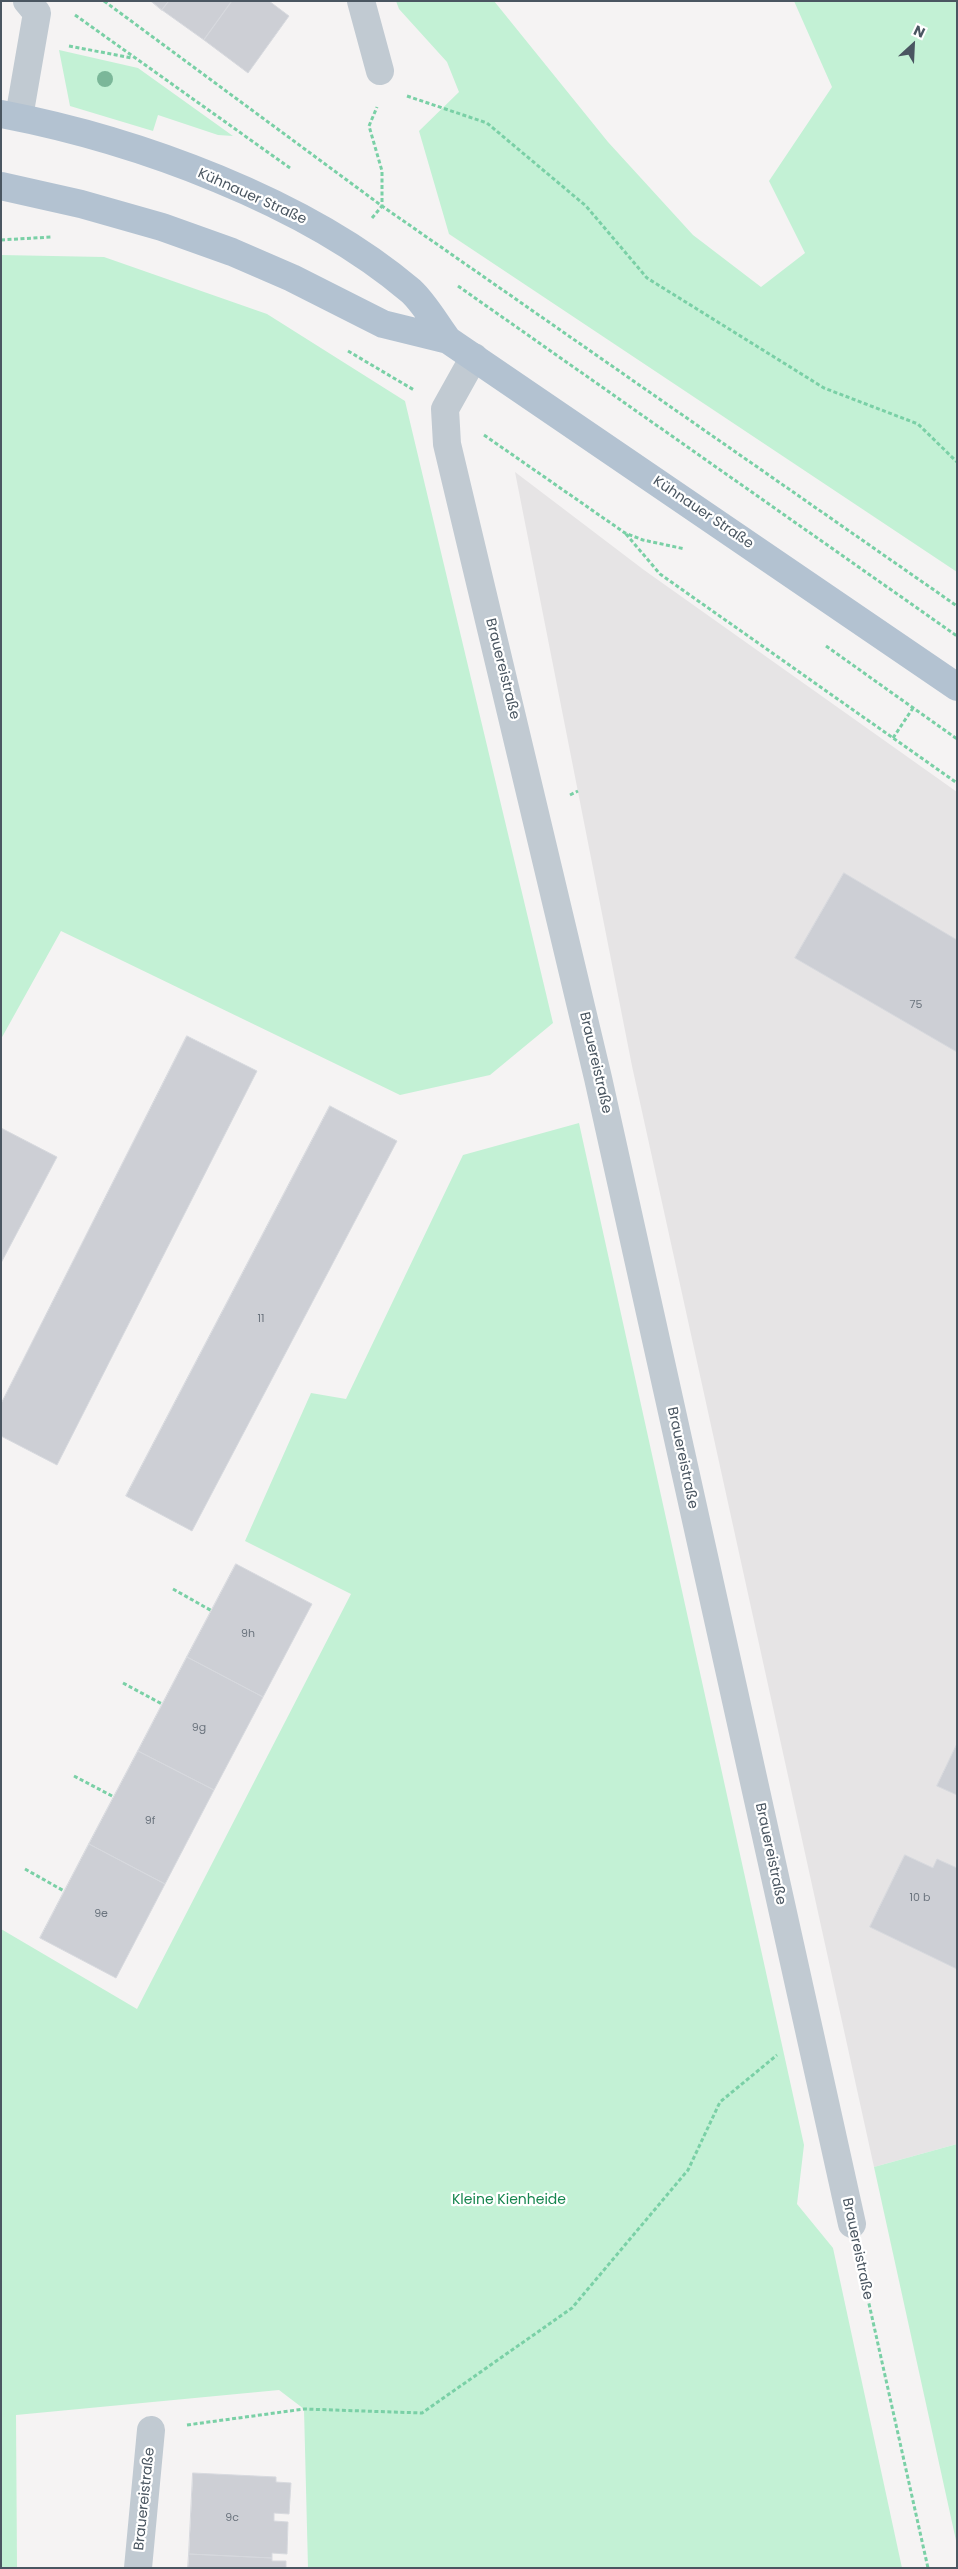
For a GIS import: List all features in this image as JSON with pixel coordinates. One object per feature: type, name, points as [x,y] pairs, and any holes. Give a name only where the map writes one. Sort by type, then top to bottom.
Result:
[{"type":"main road","name":"Kühnauer Straße","points":[[10,116],[136,148],[254,196],[308,221],[351,246],[413,293],[448,340]]},
{"type":"main road","name":"Kühnauer Straße","points":[[1,186],[81,204],[171,230],[232,252],[292,278],[383,324],[448,340],[957,687]]},
{"type":"street","name":"Kühnauer Straße","points":[[10,116],[37,13],[27,1]]},
{"type":"street","points":[[361,1],[382,81]]},
{"type":"street","points":[[445,408],[474,357]]},
{"type":"street","name":"Brauereistraße","points":[[445,408],[447,444],[598,1078],[852,2224]]},
{"type":"street","name":"Brauereistraße","points":[[138,2568],[151,2430]]},
{"type":"path","points":[[104,1],[382,206],[957,606]]},
{"type":"path","points":[[72,13],[296,172]]},
{"type":"path","points":[[368,223],[382,206],[382,171],[369,126],[382,81],[420,99],[488,122],[586,206],[647,278],[824,388],[918,424],[957,462]]},
{"type":"path","points":[[1,240],[57,238]]},
{"type":"path","points":[[457,285],[957,636]]},
{"type":"path","points":[[340,346],[445,408],[625,533],[644,540],[686,549]]},
{"type":"path","points":[[625,533],[660,574],[957,783]]},
{"type":"path","points":[[173,1589],[212,1611]]},
{"type":"path","points":[[123,1683],[162,1704]]},
{"type":"path","points":[[74,1776],[114,1797]]},
{"type":"path","points":[[26,1869],[64,1891]]},
{"type":"path","points":[[151,2430],[304,2409],[422,2413],[572,2308],[688,2170],[720,2102],[808,2030]]},
{"type":"path","name":"Brauereistraße","points":[[852,2224],[928,2568]]},
{"type":"shaded area","points":[[515,472],[644,570],[957,792],[957,2144],[874,2167],[632,1066]]},
{"type":"green space","points":[[396,1],[494,1],[608,142],[693,235],[761,287],[805,253],[769,181],[832,87],[794,1],[957,1],[957,572],[449,234],[419,131],[459,92],[447,62],[399,9]]},
{"type":"green space","points":[[59,50],[138,68],[233,136],[218,135],[158,115],[153,131],[70,106]]},
{"type":"green space","points":[[1,255],[104,257],[267,314],[405,401],[553,1023],[490,1075],[400,1095],[61,931],[1,1039]]},
{"type":"green space","name":"Kleine Kienheide","points":[[579,1123],[804,2145],[797,2204],[833,2248],[902,2568],[308,2568],[304,2409],[279,2390],[16,2415],[17,2568],[1,2568],[1,1929],[137,2009],[351,1594],[245,1541],[311,1393],[346,1399],[463,1155]]},
{"type":"green space","points":[[957,2144],[957,2545],[874,2167]]},
{"type":"building","points":[[151,1],[169,1],[162,10]]},
{"type":"building","points":[[169,1],[232,1],[204,40],[162,10]]},
{"type":"building","points":[[232,1],[269,1],[289,16],[248,73],[204,40]]},
{"type":"building","points":[[844,873],[957,940],[957,1052],[795,958]]},
{"type":"building","points":[[187,1036],[257,1071],[57,1465],[1,1436],[1,1404]]},
{"type":"building","points":[[330,1106],[397,1141],[192,1531],[126,1496]]},
{"type":"building","points":[[1,1128],[57,1157],[1,1263]]},
{"type":"building","points":[[236,1564],[312,1604],[263,1697],[187,1657]]},
{"type":"building","points":[[187,1657],[263,1697],[214,1790],[138,1751]]},
{"type":"building","points":[[957,1744],[957,1795],[937,1786]]},
{"type":"building","points":[[138,1751],[214,1790],[165,1884],[89,1844]]},
{"type":"building","points":[[89,1844],[165,1884],[116,1978],[40,1938]]},
{"type":"building","points":[[905,1855],[933,1868],[937,1859],[957,1868],[957,1969],[870,1927]]},
{"type":"building","points":[[193,2473],[276,2477],[276,2482],[291,2483],[289,2514],[274,2513],[274,2521],[288,2522],[287,2554],[272,2553],[272,2558],[189,2554]]},
{"type":"building","points":[[189,2554],[272,2558],[272,2561],[286,2561],[286,2568],[188,2568]]}]
